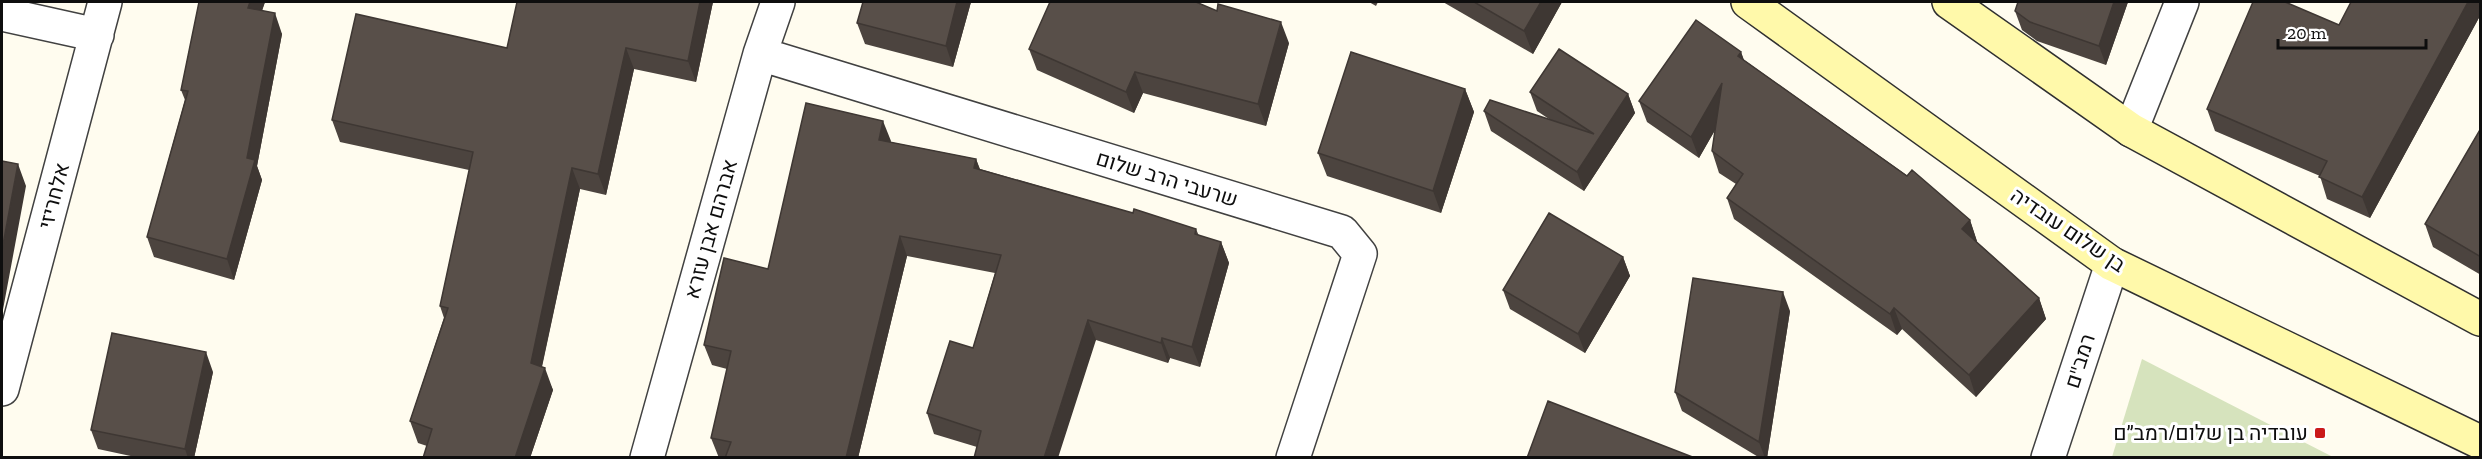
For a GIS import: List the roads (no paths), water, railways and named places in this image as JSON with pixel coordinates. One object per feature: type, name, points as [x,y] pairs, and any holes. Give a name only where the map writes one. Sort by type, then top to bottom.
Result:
[{"type":"main road","name":"בן שלום עובדיה","points":[[1749,2],[2112,264],[2481,442]]},
{"type":"main road","points":[[1949,2],[2131,130],[2481,319]]},
{"type":"street","name":"אלחריזי","points":[[2,389],[105,2]]},
{"type":"street","name":"אברהם אבן עזרא","points":[[646,458],[760,54],[778,2]]},
{"type":"street","points":[[2131,130],[2182,2]]},
{"type":"street","points":[[2,14],[97,35]]},
{"type":"street","name":"שרעבי הרב שלום","points":[[760,54],[1342,232],[1360,254],[1293,458]]},
{"type":"street","name":"רמב\"ם","points":[[2048,458],[2112,264]]},
{"type":"place","name":"עובדיה בן שלום/רמב״ם","points":[[2320,433]]}]
